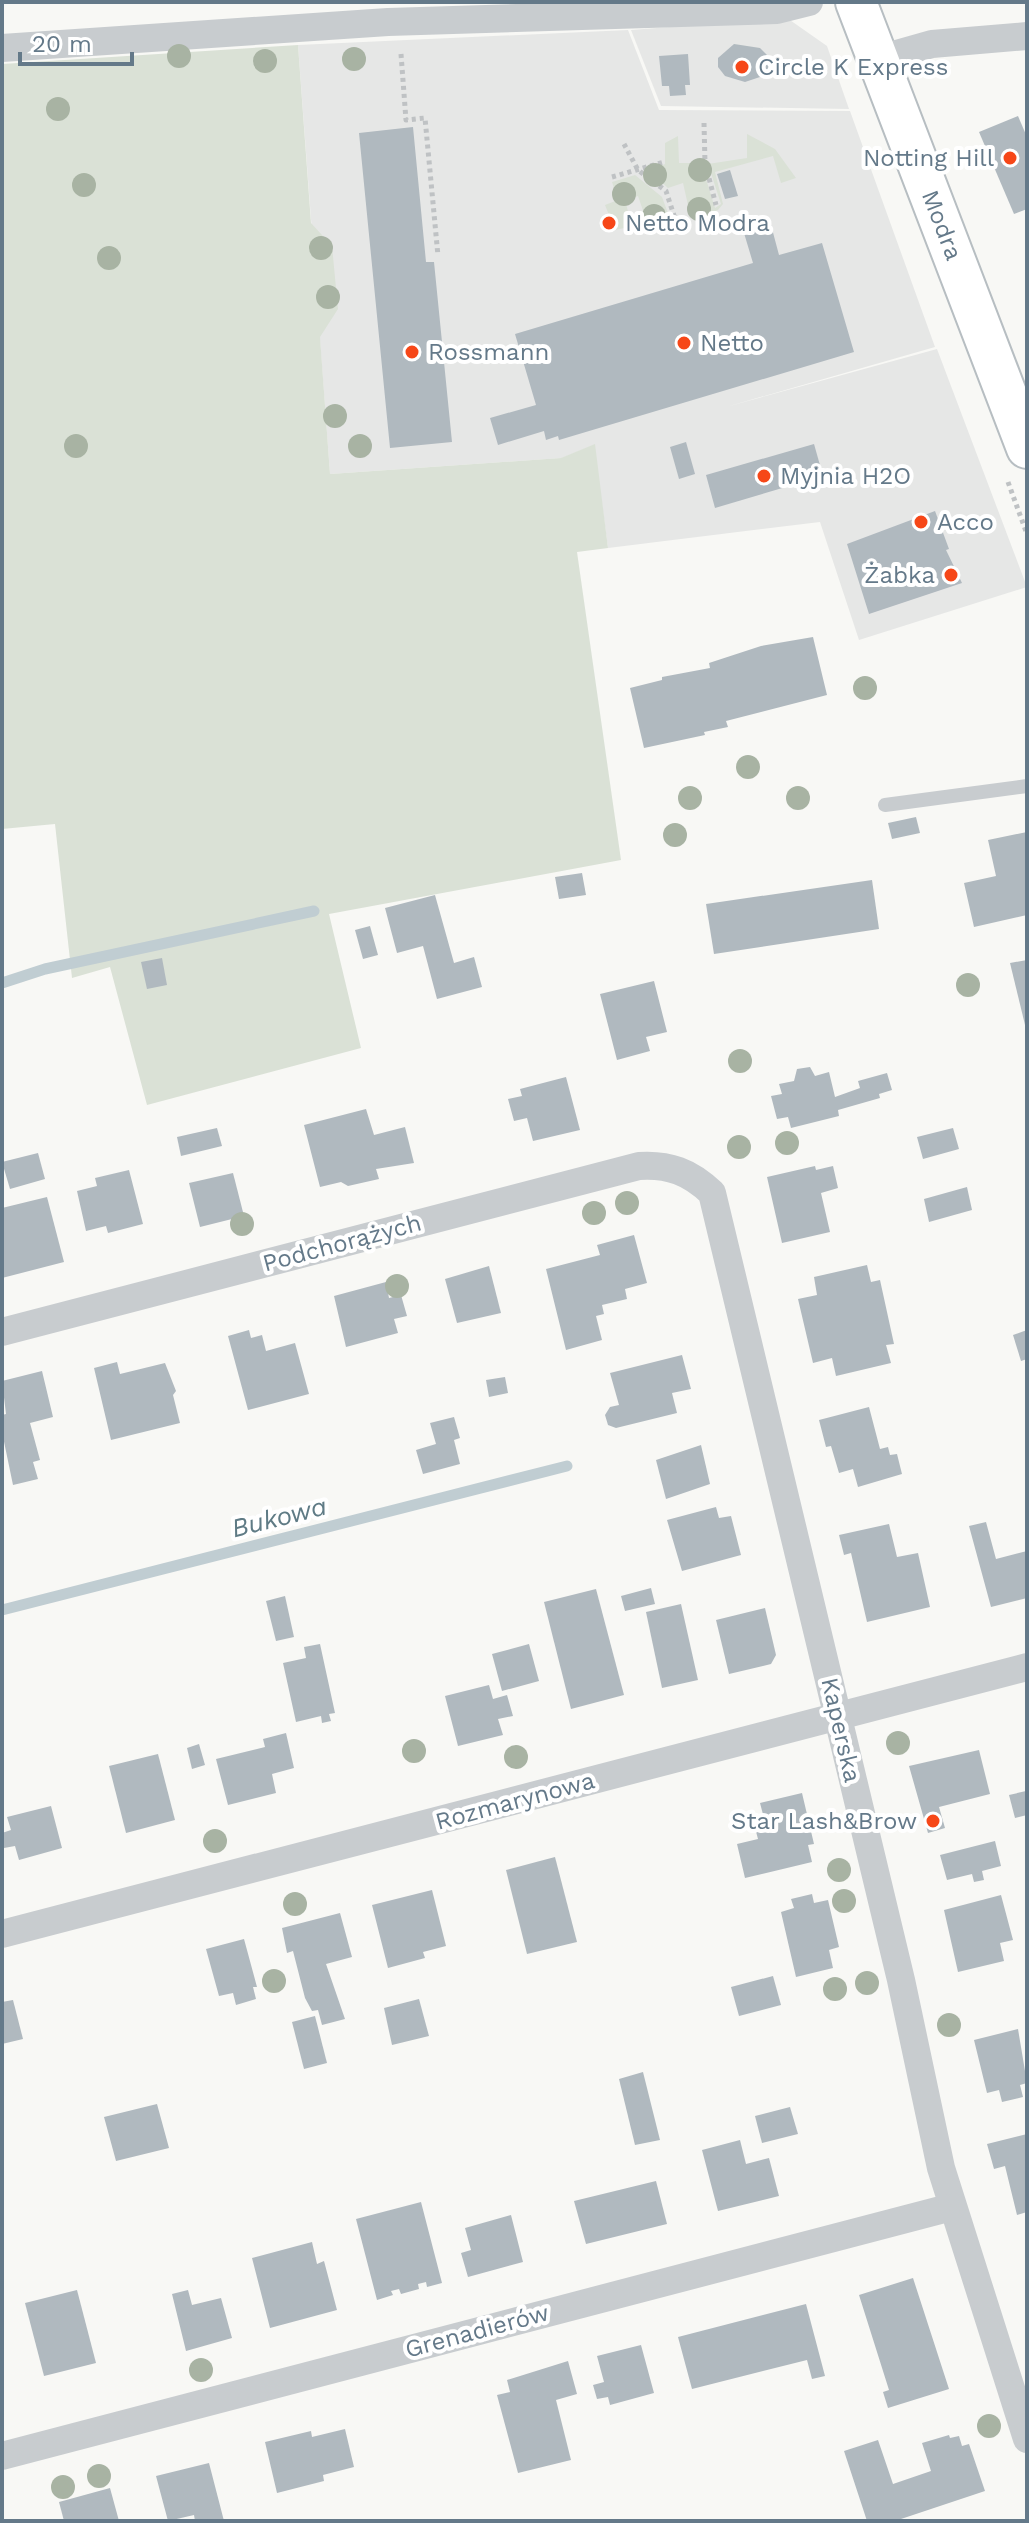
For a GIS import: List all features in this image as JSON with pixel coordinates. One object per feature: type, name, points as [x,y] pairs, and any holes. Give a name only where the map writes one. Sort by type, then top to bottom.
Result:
[{"type":"street","points":[[2,48],[313,14],[398,22],[777,10],[809,2]]},
{"type":"street","name":"Modra","points":[[856,2],[1027,448]]},
{"type":"street","points":[[879,59],[932,44],[1027,36]]},
{"type":"street","name":"Podchorążych","points":[[2,1332],[639,1166],[663,1165],[682,1171]]},
{"type":"street","name":"Kaperska","points":[[682,1171],[712,1193],[719,1214],[952,2207],[1027,2439]]},
{"type":"street","name":"Rozmarynowa","points":[[2,1934],[1027,1667]]},
{"type":"street","name":"Grenadierów","points":[[2,2456],[952,2207]]},
{"type":"lane","points":[[885,805],[1027,786]]},
{"type":"path","points":[[398,22],[406,120],[425,118],[438,256]]},
{"type":"path","points":[[704,123],[705,163],[716,205]]},
{"type":"path","points":[[624,144],[638,170],[666,191],[680,234]]},
{"type":"path","points":[[612,177],[664,162]]},
{"type":"shaded area","points":[[787,18],[827,46],[849,109],[661,106],[631,30]]},
{"type":"shaded area","points":[[628,30],[659,110],[850,111],[935,347],[726,407],[937,349],[1027,587],[859,640],[820,522],[608,548],[594,445],[562,458],[330,474],[298,45]]},
{"type":"shaded area","points":[[298,45],[311,223],[332,246],[338,309],[320,337],[330,474],[561,458],[595,444],[608,548],[577,552],[621,860],[329,914],[361,1048],[147,1105],[110,967],[72,978],[55,824],[2,829],[2,64]]},
{"type":"shaded area","points":[[747,134],[775,149],[796,178],[781,183],[773,156],[715,172],[723,204],[718,210],[697,218],[690,214],[683,183],[668,188],[649,171],[665,164],[665,143],[678,136],[679,163],[701,163],[715,208],[721,204],[708,164],[747,158]]},
{"type":"shaded area","points":[[635,175],[662,197],[669,216],[647,222],[638,196],[625,200],[631,223],[629,227],[615,230],[605,205],[618,200],[612,182]]},
{"type":"building","points":[[734,44],[760,48],[769,57],[768,69],[760,77],[745,82],[725,76],[718,67],[718,58]]},
{"type":"building","points":[[688,54],[690,85],[685,85],[686,95],[670,96],[669,86],[662,86],[659,56]]},
{"type":"building","points":[[1018,116],[1027,137],[1027,209],[1014,214],[979,132]]},
{"type":"building","name":"Rossmann","points":[[413,127],[426,262],[434,262],[452,442],[390,448],[359,133]]},
{"type":"building","points":[[730,170],[738,196],[725,199],[717,174]]},
{"type":"building","name":"Netto","points":[[771,225],[779,255],[822,243],[854,352],[559,440],[558,436],[546,440],[544,431],[498,445],[490,418],[536,405],[515,334],[753,263],[744,233]]},
{"type":"building","points":[[686,442],[695,474],[679,479],[670,447]]},
{"type":"building","name":"Myjnia H2O","points":[[814,444],[823,476],[715,508],[706,475]]},
{"type":"building","points":[[935,511],[949,549],[946,550],[962,583],[869,614],[847,544]]},
{"type":"building","points":[[813,637],[827,695],[726,721],[728,727],[704,732],[705,735],[644,748],[630,688],[662,680],[662,677],[710,668],[709,663],[761,646]]},
{"type":"building","points":[[916,817],[920,833],[892,839],[888,823]]},
{"type":"building","points":[[1027,832],[1027,915],[974,927],[964,883],[996,876],[988,840]]},
{"type":"building","points":[[582,873],[586,895],[559,899],[555,877]]},
{"type":"building","points":[[872,880],[879,929],[714,954],[706,904]]},
{"type":"building","points":[[435,895],[454,963],[474,957],[482,987],[437,999],[423,946],[397,953],[385,908]]},
{"type":"building","points":[[370,926],[378,955],[363,959],[355,930]]},
{"type":"building","points":[[162,958],[167,985],[147,989],[141,962]]},
{"type":"building","points":[[1027,960],[1027,1029],[1026,1029],[1010,963]]},
{"type":"building","points":[[654,981],[667,1032],[646,1037],[650,1051],[617,1060],[600,994]]},
{"type":"building","points":[[810,1067],[815,1076],[829,1072],[835,1097],[860,1088],[858,1081],[887,1073],[892,1090],[879,1094],[880,1098],[838,1110],[839,1116],[791,1128],[788,1117],[777,1119],[771,1096],[782,1094],[779,1084],[794,1081],[797,1069]]},
{"type":"building","points":[[566,1077],[580,1130],[533,1141],[527,1118],[514,1121],[508,1099],[522,1096],[520,1089]]},
{"type":"building","points":[[366,1109],[374,1135],[405,1127],[414,1163],[376,1169],[379,1179],[348,1186],[341,1182],[320,1187],[304,1125]]},
{"type":"building","points":[[217,1128],[222,1146],[181,1156],[177,1137]]},
{"type":"building","points":[[953,1128],[959,1149],[923,1159],[917,1137]]},
{"type":"building","points":[[38,1153],[45,1179],[10,1189],[2,1162]]},
{"type":"building","points":[[815,1166],[816,1170],[833,1166],[838,1188],[821,1193],[830,1232],[782,1243],[767,1177]]},
{"type":"building","points":[[129,1170],[143,1224],[108,1233],[106,1226],[86,1231],[77,1191],[97,1186],[95,1178]]},
{"type":"building","points":[[233,1173],[244,1216],[200,1227],[189,1183]]},
{"type":"building","points":[[967,1187],[972,1210],[929,1222],[924,1199]]},
{"type":"building","points":[[47,1197],[64,1262],[2,1278],[2,1208]]},
{"type":"building","points":[[634,1235],[647,1283],[625,1289],[627,1299],[602,1305],[604,1314],[596,1316],[602,1340],[566,1350],[546,1269],[600,1255],[597,1245]]},
{"type":"building","points":[[867,1265],[871,1282],[880,1280],[894,1344],[886,1345],[891,1363],[836,1376],[832,1358],[813,1363],[798,1299],[817,1295],[814,1277]]},
{"type":"building","points":[[489,1266],[501,1313],[457,1323],[445,1279]]},
{"type":"building","points":[[386,1282],[389,1298],[401,1295],[407,1316],[394,1319],[398,1333],[346,1347],[334,1296]]},
{"type":"building","points":[[249,1330],[251,1338],[262,1335],[266,1351],[295,1343],[309,1394],[248,1410],[228,1336]]},
{"type":"building","points":[[1027,1330],[1027,1359],[1021,1361],[1013,1335]]},
{"type":"building","points":[[682,1355],[691,1389],[672,1393],[677,1413],[616,1428],[608,1425],[605,1415],[610,1407],[619,1405],[610,1373]]},
{"type":"building","points":[[117,1362],[120,1374],[165,1363],[176,1391],[173,1395],[180,1423],[111,1440],[94,1368]]},
{"type":"building","points":[[42,1371],[53,1417],[30,1423],[40,1460],[33,1462],[38,1479],[13,1485],[2,1432],[2,1415],[6,1414],[2,1381]]},
{"type":"building","points":[[505,1377],[508,1393],[489,1397],[486,1380]]},
{"type":"building","points":[[869,1407],[880,1449],[888,1447],[890,1455],[897,1454],[902,1474],[858,1487],[853,1469],[839,1473],[831,1446],[826,1447],[819,1420]]},
{"type":"building","points":[[454,1417],[460,1438],[454,1440],[460,1464],[423,1474],[416,1450],[436,1444],[430,1423]]},
{"type":"building","points":[[701,1445],[710,1484],[666,1499],[656,1460]]},
{"type":"building","points":[[716,1507],[719,1518],[731,1516],[741,1555],[682,1571],[667,1520]]},
{"type":"building","points":[[986,1522],[996,1559],[1027,1551],[1027,1598],[991,1607],[969,1526]]},
{"type":"building","points":[[889,1524],[897,1557],[918,1553],[930,1607],[867,1622],[851,1553],[844,1555],[839,1535]]},
{"type":"building","points":[[651,1588],[655,1604],[625,1611],[621,1596]]},
{"type":"building","points":[[596,1589],[624,1695],[571,1709],[544,1602]]},
{"type":"building","points":[[285,1596],[294,1637],[276,1641],[266,1601]]},
{"type":"building","points":[[681,1604],[698,1680],[662,1688],[646,1612]]},
{"type":"building","points":[[765,1608],[776,1655],[771,1664],[729,1674],[716,1620]]},
{"type":"building","points":[[320,1644],[335,1713],[329,1714],[331,1721],[322,1723],[321,1716],[296,1722],[283,1663],[306,1658],[304,1647]]},
{"type":"building","points":[[529,1644],[539,1681],[502,1691],[492,1654]]},
{"type":"building","points":[[489,1685],[493,1699],[507,1695],[513,1716],[498,1719],[503,1735],[458,1746],[445,1696]]},
{"type":"building","points":[[286,1733],[294,1768],[272,1774],[276,1793],[228,1805],[216,1759],[265,1747],[263,1739]]},
{"type":"building","points":[[199,1744],[205,1765],[192,1769],[187,1748]]},
{"type":"building","points":[[979,1750],[990,1794],[939,1807],[945,1828],[928,1833],[909,1766]]},
{"type":"building","points":[[158,1754],[175,1820],[126,1833],[109,1766]]},
{"type":"building","points":[[1026,1791],[1027,1815],[1015,1818],[1009,1795]]},
{"type":"building","points":[[802,1793],[814,1844],[808,1845],[812,1862],[745,1878],[737,1844],[758,1839],[754,1824],[765,1822],[760,1803]]},
{"type":"building","points":[[51,1806],[62,1848],[19,1860],[15,1846],[4,1848],[2,1833],[11,1830],[7,1817]]},
{"type":"building","points":[[995,1841],[1001,1866],[982,1871],[984,1880],[974,1882],[972,1874],[947,1880],[940,1855]]},
{"type":"building","points":[[555,1857],[577,1942],[527,1954],[506,1870]]},
{"type":"building","points":[[432,1890],[446,1946],[423,1952],[425,1958],[388,1968],[372,1905]]},
{"type":"building","points":[[812,1894],[814,1903],[828,1900],[839,1947],[829,1950],[833,1968],[796,1977],[781,1912],[794,1908],[791,1899]]},
{"type":"building","points":[[1001,1895],[1013,1940],[1000,1943],[1004,1961],[958,1972],[944,1910]]},
{"type":"building","points":[[340,1913],[352,1957],[326,1964],[345,2019],[322,2025],[318,2010],[312,2011],[305,1998],[293,1951],[287,1953],[282,1928]]},
{"type":"building","points":[[244,1939],[257,1987],[253,1987],[256,1999],[236,2005],[233,1993],[219,1996],[206,1949]]},
{"type":"building","points":[[773,1976],[781,2005],[739,2016],[731,1987]]},
{"type":"building","points":[[419,1999],[429,2036],[392,2045],[384,2008]]},
{"type":"building","points":[[13,2000],[23,2039],[2,2044],[2,2002]]},
{"type":"building","points":[[315,2016],[327,2063],[304,2069],[292,2022]]},
{"type":"building","points":[[1018,2029],[1027,2083],[1020,2085],[1023,2097],[1002,2102],[999,2090],[987,2093],[974,2040]]},
{"type":"building","points":[[643,2072],[660,2140],[635,2145],[619,2079]]},
{"type":"building","points":[[157,2104],[169,2148],[116,2161],[104,2117]]},
{"type":"building","points":[[790,2107],[798,2134],[762,2143],[755,2116]]},
{"type":"building","points":[[1027,2134],[1027,2212],[1017,2215],[1005,2166],[994,2169],[987,2144]]},
{"type":"building","points":[[740,2140],[746,2164],[769,2158],[779,2196],[718,2211],[702,2150]]},
{"type":"building","points":[[656,2181],[667,2224],[586,2244],[574,2201]]},
{"type":"building","points":[[421,2202],[442,2283],[427,2287],[426,2282],[418,2284],[419,2289],[401,2294],[399,2289],[391,2291],[393,2295],[377,2300],[356,2219]]},
{"type":"building","points":[[511,2215],[523,2262],[468,2277],[461,2253],[471,2250],[465,2228]]},
{"type":"building","points":[[312,2242],[317,2264],[324,2261],[337,2310],[270,2328],[252,2258]]},
{"type":"building","points":[[913,2278],[949,2389],[888,2408],[883,2392],[889,2390],[859,2295]]},
{"type":"building","points":[[77,2290],[96,2363],[44,2376],[25,2303]]},
{"type":"building","points":[[188,2290],[192,2305],[221,2298],[232,2338],[186,2351],[172,2294]]},
{"type":"building","points":[[806,2304],[825,2376],[812,2379],[807,2360],[692,2389],[678,2337]]},
{"type":"building","points":[[641,2345],[654,2393],[610,2405],[608,2397],[597,2399],[593,2385],[604,2382],[597,2356]]},
{"type":"building","points":[[568,2361],[577,2394],[556,2400],[571,2460],[518,2473],[497,2395],[510,2392],[507,2380]]},
{"type":"building","points":[[345,2429],[354,2467],[323,2475],[324,2481],[277,2493],[265,2442],[311,2431],[312,2437]]},
{"type":"building","points":[[949,2435],[950,2438],[959,2436],[962,2446],[969,2444],[985,2491],[895,2521],[867,2521],[844,2451],[878,2440],[893,2484],[931,2471],[922,2443]]},
{"type":"building","points":[[209,2463],[224,2521],[195,2521],[194,2515],[168,2521],[156,2476]]},
{"type":"building","points":[[110,2488],[119,2521],[64,2521],[59,2502]]},
{"type":"waterway","points":[[2,983],[45,969],[314,911]]},
{"type":"waterway","name":"Bukowa","points":[[2,1610],[567,1466]]},
{"type":"place","name":"Circle K Express","points":[[742,67]]},
{"type":"place","name":"Notting Hill","points":[[1010,158]]},
{"type":"place","name":"Netto Modra","points":[[609,223]]},
{"type":"place","name":"Netto","points":[[684,343]]},
{"type":"place","name":"Rossmann","points":[[412,352]]},
{"type":"place","name":"Myjnia H2O","points":[[764,476]]},
{"type":"place","name":"Acco","points":[[921,522]]},
{"type":"place","name":"Żabka","points":[[951,575]]},
{"type":"place","name":"Star Lash&Brow","points":[[933,1821]]}]
